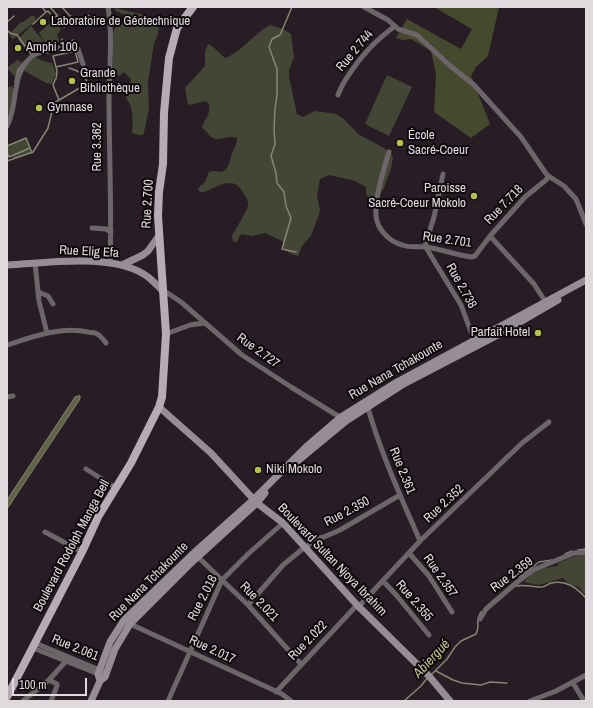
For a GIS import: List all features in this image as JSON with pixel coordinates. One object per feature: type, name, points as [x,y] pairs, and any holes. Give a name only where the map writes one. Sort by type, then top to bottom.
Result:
[{"type":"main road","name":"Rue 2.700","points":[[159,407],[162,391],[166,334],[158,237],[159,192],[163,164],[164,114],[169,58],[177,28],[193,7]]},
{"type":"main road","points":[[122,266],[148,251],[158,237]]},
{"type":"main road","name":"Rue Elig Efa","points":[[7,265],[66,261],[110,264],[122,266],[148,277],[162,290]]},
{"type":"main road","name":"Rue Nana Tchakounte","points":[[343,419],[368,408],[402,385],[496,336],[586,280]]},
{"type":"main road","name":"Rue Nana Tchakounte","points":[[187,563],[198,557],[256,501],[292,463],[343,419],[397,382],[474,340],[586,284]]},
{"type":"main road","name":"Boulevard Rodolph Manga Bell","points":[[7,697],[82,552],[98,517],[131,463],[159,407]]},
{"type":"main road","name":"Boulevard Sultan Njoya Ibrahim","points":[[159,407],[211,453],[256,501],[283,523],[357,605],[429,676],[450,701]]},
{"type":"main road","name":"Rue Nana Tchakounte","points":[[91,701],[102,675],[110,642],[127,622],[187,563],[256,501]]},
{"type":"street","name":"Rue 3.362","points":[[108,7],[111,22],[109,97],[110,264]]},
{"type":"street","points":[[364,7],[388,20],[394,26],[417,35],[448,64],[473,84],[521,137],[549,176],[564,186],[576,199],[586,224]]},
{"type":"street","name":"Rue 2 744","points":[[338,95],[344,81],[359,60],[380,37],[394,26]]},
{"type":"street","points":[[73,42],[78,49],[83,64]]},
{"type":"street","points":[[7,126],[13,111],[17,79],[25,63],[33,55],[62,47],[65,44]]},
{"type":"street","name":"Rue 2.701","points":[[389,152],[378,191],[376,220],[387,236],[401,245],[410,247],[425,246],[471,257],[475,256],[490,236]]},
{"type":"street","points":[[425,246],[434,217],[443,174]]},
{"type":"street","name":"Rue 7.718","points":[[547,304],[542,294],[534,284],[490,236],[525,197],[549,176]]},
{"type":"street","points":[[92,228],[106,229],[111,232]]},
{"type":"street","name":"Rue 2.738","points":[[425,246],[461,305],[474,340]]},
{"type":"street","points":[[35,263],[40,309],[47,333]]},
{"type":"street","name":"Rue 2.727","points":[[162,290],[180,302],[242,355],[290,387],[343,419]]},
{"type":"street","points":[[38,292],[48,296],[53,304]]},
{"type":"street","points":[[166,334],[190,325],[204,323]]},
{"type":"street","points":[[7,345],[47,333],[66,330],[83,330],[97,334],[106,343]]},
{"type":"street","name":"Rue 2.361","points":[[368,408],[377,438],[420,541]]},
{"type":"street","name":"Rue 2.352","points":[[357,605],[361,604],[420,541],[522,443],[549,422]]},
{"type":"street","points":[[86,469],[116,488]]},
{"type":"street","name":"Rue 2.350","points":[[248,604],[283,565],[308,546],[312,540],[324,537],[340,530],[400,495]]},
{"type":"street","name":"Rue 2.018","points":[[168,701],[222,580],[248,554],[283,523]]},
{"type":"street","points":[[45,532],[82,552]]},
{"type":"street","name":"Rue 2.357","points":[[409,552],[429,576],[452,612]]},
{"type":"street","name":"Rue 2.359","points":[[480,619],[486,609],[533,570],[574,553],[586,552]]},
{"type":"street","name":"Rue 2.021","points":[[198,557],[248,604],[301,664]]},
{"type":"street","name":"Rue 2.355","points":[[382,581],[397,596],[429,635]]},
{"type":"street","name":"Rue 2.022","points":[[276,692],[357,605]]},
{"type":"street","name":"Rue 2.017","points":[[127,622],[284,695],[291,701]]},
{"type":"street","name":"Rue 2.061","points":[[34,645],[66,661],[102,675]]},
{"type":"street","name":"Rue 2.061","points":[[34,645],[102,675]]},
{"type":"street","points":[[23,701],[49,680],[66,661]]},
{"type":"street","points":[[530,701],[556,691],[586,675]]},
{"type":"street","points":[[49,680],[57,684],[51,701]]},
{"type":"street","points":[[573,683],[584,701]]},
{"type":"shaded area","points":[[436,7],[499,7],[488,56],[476,67],[471,76],[490,124],[471,138],[434,112],[436,75],[431,51],[411,39],[403,40],[396,38],[407,19],[461,49],[472,29]]},
{"type":"shaded area","points":[[115,8],[161,19],[154,43],[148,82],[149,109],[143,135],[132,133],[132,110],[126,98],[131,79],[124,72],[119,76],[112,71],[113,34],[114,30],[125,15],[116,11]]},
{"type":"shaded area","points":[[31,16],[34,16],[36,19],[13,39],[9,34],[21,22]]},
{"type":"shaded area","points":[[53,20],[61,29],[57,35],[61,44],[48,45],[28,53],[18,39],[31,26],[45,43],[39,33]]},
{"type":"shaded area","points":[[270,25],[283,29],[291,34],[294,57],[289,70],[289,77],[297,114],[303,117],[315,111],[336,114],[344,119],[358,134],[389,151],[393,157],[391,169],[383,190],[374,199],[368,198],[366,187],[355,181],[329,175],[320,179],[317,196],[320,210],[319,214],[311,236],[302,246],[298,256],[289,253],[283,247],[282,241],[265,233],[252,236],[242,234],[237,242],[233,241],[232,236],[246,212],[248,204],[245,195],[236,184],[226,183],[204,192],[200,192],[198,190],[205,182],[209,172],[222,172],[226,169],[237,138],[231,137],[216,139],[203,129],[202,127],[209,111],[209,104],[206,101],[188,105],[185,88],[205,66],[205,52],[208,44],[225,58],[236,52]]},
{"type":"shaded area","points":[[35,57],[52,63],[56,73],[52,84],[46,83],[23,70],[26,64]]},
{"type":"shaded area","points":[[17,60],[23,63],[18,70],[16,78],[7,68]]},
{"type":"shaded area","points":[[387,75],[412,87],[389,136],[365,124]]},
{"type":"shaded area","points":[[11,86],[13,87],[13,99],[7,119],[7,88]]},
{"type":"shaded area","points":[[26,138],[30,148],[26,150],[30,149],[31,153],[14,159],[12,155],[9,157],[7,146]]},
{"type":"shaded area","points":[[80,396],[80,399],[7,509],[7,500],[75,397]]},
{"type":"shaded area","points":[[586,553],[586,596],[579,587],[568,584],[563,578],[538,585],[524,582],[534,572],[548,567],[558,566],[558,563]]},
{"type":"waterway","points":[[42,7],[53,17],[58,16]]},
{"type":"waterway","points":[[50,7],[63,22],[71,16]]},
{"type":"waterway","points":[[62,7],[78,25],[88,15],[91,18]]},
{"type":"waterway","points":[[292,7],[280,35],[272,39],[269,47],[277,69],[277,95],[274,129],[275,144],[271,156],[277,183],[284,192],[286,206],[291,218],[282,249],[296,252]]},
{"type":"waterway","points":[[33,24],[46,12]]},
{"type":"waterway","points":[[7,22],[14,16]]},
{"type":"waterway","points":[[64,27],[73,18]]},
{"type":"waterway","points":[[7,30],[10,33],[17,35],[31,54]]},
{"type":"waterway","points":[[62,39],[62,45]]},
{"type":"waterway","points":[[56,67],[78,62],[75,51],[53,56],[57,71],[56,79],[53,85],[59,100]]},
{"type":"waterway","points":[[15,82],[18,70],[25,61]]},
{"type":"waterway","points":[[7,161],[33,152],[48,128],[54,103],[83,86],[87,82],[84,76],[69,68]]},
{"type":"waterway","points":[[7,146],[26,138],[32,153]]},
{"type":"waterway","points":[[7,152],[9,157],[30,148]]},
{"type":"waterway","points":[[578,550],[586,549]]},
{"type":"waterway","points":[[565,554],[572,551]]},
{"type":"waterway","points":[[519,577],[539,562],[552,560]]},
{"type":"waterway","name":"Abiergué","points":[[516,586],[525,585],[541,587],[556,582],[570,585],[586,598]]},
{"type":"waterway","name":"Abiergué","points":[[431,675],[447,659],[461,641],[476,634],[478,619],[481,612]]},
{"type":"waterway","points":[[436,671],[462,683],[481,685],[490,682],[507,683]]},
{"type":"waterway","name":"Abiergué","points":[[404,701],[421,686],[428,677]]},
{"type":"place","name":"Laboratoire de Géotechnique","points":[[43,22]]},
{"type":"place","name":"Amphi 100","points":[[18,48]]},
{"type":"place","name":"Grande Bibliothèque","points":[[72,81]]},
{"type":"place","name":"Gymnase","points":[[39,108]]},
{"type":"place","name":"École Sacré-Coeur","points":[[400,143]]},
{"type":"place","name":"Paroisse Sacré-Coeur Mokolo","points":[[474,196]]},
{"type":"place","name":"Parfait Hotel","points":[[538,333]]},
{"type":"place","name":"Niki Mokolo","points":[[258,470]]}]
